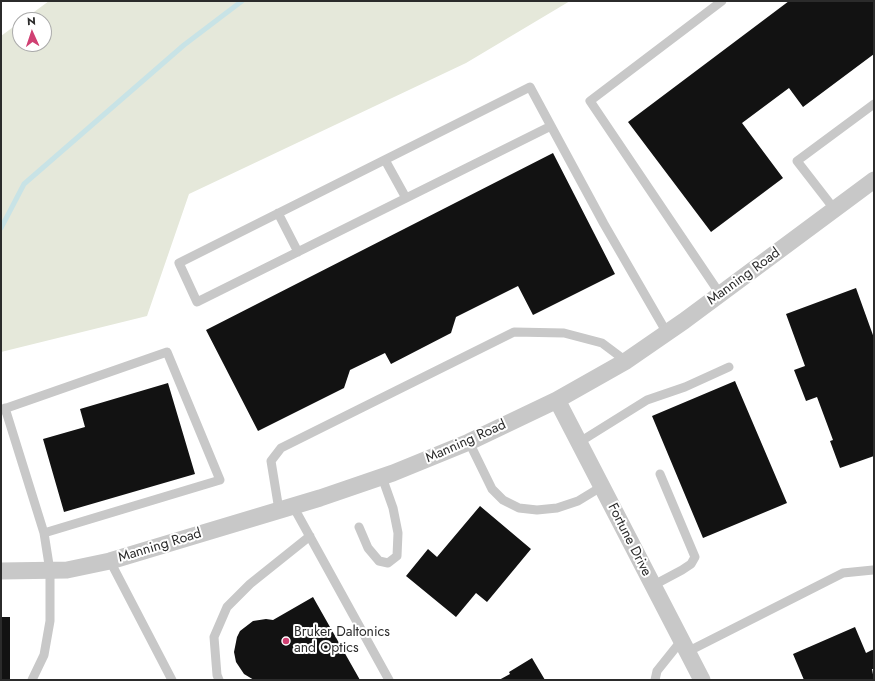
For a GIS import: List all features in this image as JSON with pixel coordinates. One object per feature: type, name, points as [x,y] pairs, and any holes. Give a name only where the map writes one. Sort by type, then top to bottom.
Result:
[{"type":"street","name":"Manning Road","points":[[1,569],[50,571],[68,570],[110,561],[286,508],[382,477],[469,442],[557,400],[626,361],[667,333],[874,180]]},
{"type":"street","name":"Fortune Drive","points":[[557,400],[702,680]]},
{"type":"lane","points":[[720,294],[590,101],[722,1]]},
{"type":"lane","points":[[551,126],[197,302],[179,263],[530,87],[604,224],[667,333]]},
{"type":"lane","points":[[835,210],[797,161],[874,104]]},
{"type":"lane","points":[[385,160],[406,198]]},
{"type":"lane","points":[[278,213],[298,252]]},
{"type":"lane","points":[[389,680],[310,536],[286,508],[271,460],[281,448],[514,332],[564,333],[602,344],[626,361]]},
{"type":"lane","points":[[32,680],[44,655],[50,621],[50,571],[44,533],[3,409],[167,352],[220,480],[44,533]]},
{"type":"lane","points":[[578,442],[647,400],[685,387],[729,367]]},
{"type":"lane","points":[[469,442],[492,489],[502,500],[519,508],[537,510],[557,508],[578,501],[601,487]]},
{"type":"lane","points":[[652,586],[682,570],[690,564],[695,557],[660,474]]},
{"type":"lane","points":[[359,526],[368,548],[379,561],[388,563],[397,556],[398,533],[393,508],[382,477]]},
{"type":"lane","points":[[219,680],[217,675],[214,637],[227,607],[250,584],[310,536]]},
{"type":"lane","points":[[110,561],[172,680]]},
{"type":"lane","points":[[656,680],[657,671],[684,646],[843,573],[874,571]]},
{"type":"shaded area","points":[[49,1],[570,1],[466,63],[189,194],[147,316],[1,352],[1,36],[12,28],[12,52],[52,52],[52,12],[34,12]]},
{"type":"building","points":[[789,1],[874,1],[874,54],[803,107],[789,88],[742,123],[783,178],[711,232],[628,122]]},
{"type":"building","points":[[553,153],[615,274],[533,315],[518,286],[456,317],[451,333],[391,364],[385,353],[350,370],[344,388],[258,431],[206,330]]},
{"type":"building","points":[[856,288],[874,338],[874,456],[840,468],[830,441],[833,440],[817,397],[806,401],[794,370],[805,366],[786,314]]},
{"type":"building","points":[[735,381],[787,503],[703,538],[652,416]]},
{"type":"building","points":[[168,383],[195,474],[64,512],[43,439],[85,427],[80,409]]},
{"type":"building","points":[[480,506],[531,549],[487,602],[476,593],[456,617],[406,576],[428,549],[437,557]]},
{"type":"building","name":"Bruker Daltonics and Optics","points":[[313,597],[360,680],[254,680],[244,674],[236,662],[234,652],[237,637],[240,631],[253,621],[266,619],[273,620]]},
{"type":"building","points":[[1,617],[10,617],[10,680],[1,680]]},
{"type":"building","points":[[855,627],[866,653],[874,649],[874,669],[872,669],[874,680],[804,680],[793,654]]},
{"type":"building","points":[[532,658],[545,680],[499,680],[510,674],[509,672]]},
{"type":"waterway","points":[[1,228],[24,184],[184,45],[242,1]]},
{"type":"place","name":"Bruker Daltonics and Optics","points":[[286,641]]}]
